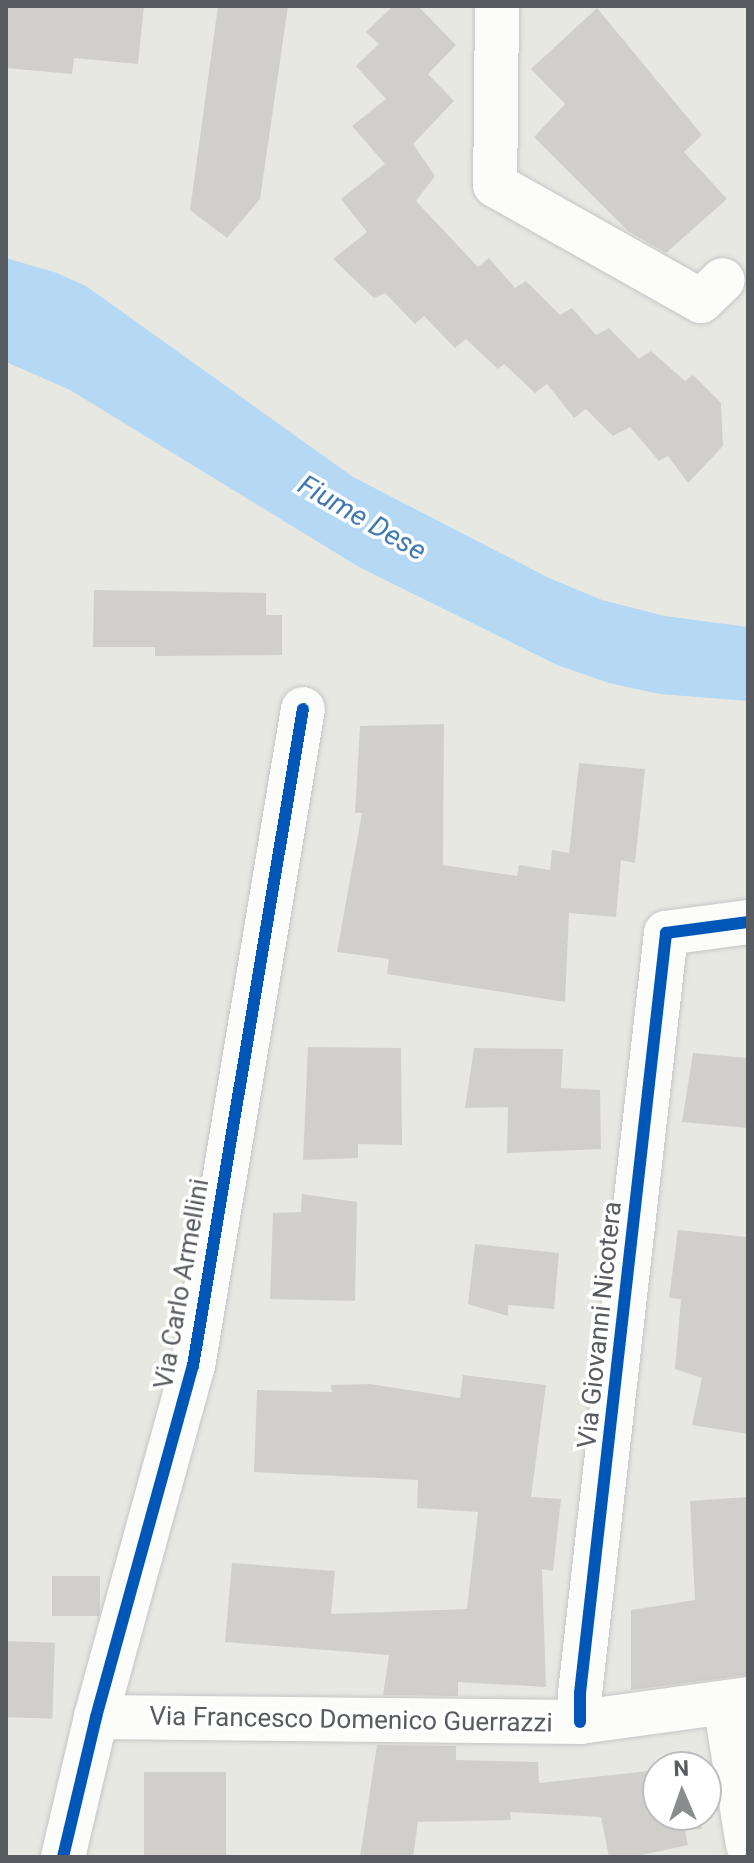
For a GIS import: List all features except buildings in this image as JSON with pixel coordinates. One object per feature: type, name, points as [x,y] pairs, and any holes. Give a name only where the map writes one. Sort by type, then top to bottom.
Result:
[{"type":"street","points":[[497,6],[495,185],[701,301],[723,280]]},
{"type":"street","name":"Via Carlo Armellini","points":[[63,1857],[96,1717],[193,1366],[303,709]]},
{"type":"street","name":"Via Giovanni Nicotera","points":[[580,1722],[580,1693],[666,933],[748,922]]},
{"type":"street","points":[[736,1701],[748,1845]]},
{"type":"street","name":"Via Francesco Domenico Guerrazzi","points":[[96,1717],[580,1722],[736,1701]]},
{"type":"water","name":"Fiume Dese","points":[[6,258],[57,273],[86,286],[353,477],[549,578],[602,600],[665,616],[748,627],[748,701],[659,694],[609,683],[557,665],[359,567],[70,390],[6,362]]},
{"type":"cycle path","points":[[63,1857],[96,1717],[193,1366],[303,709]]},
{"type":"cycle path","points":[[580,1722],[580,1693],[666,933],[748,922]]}]
